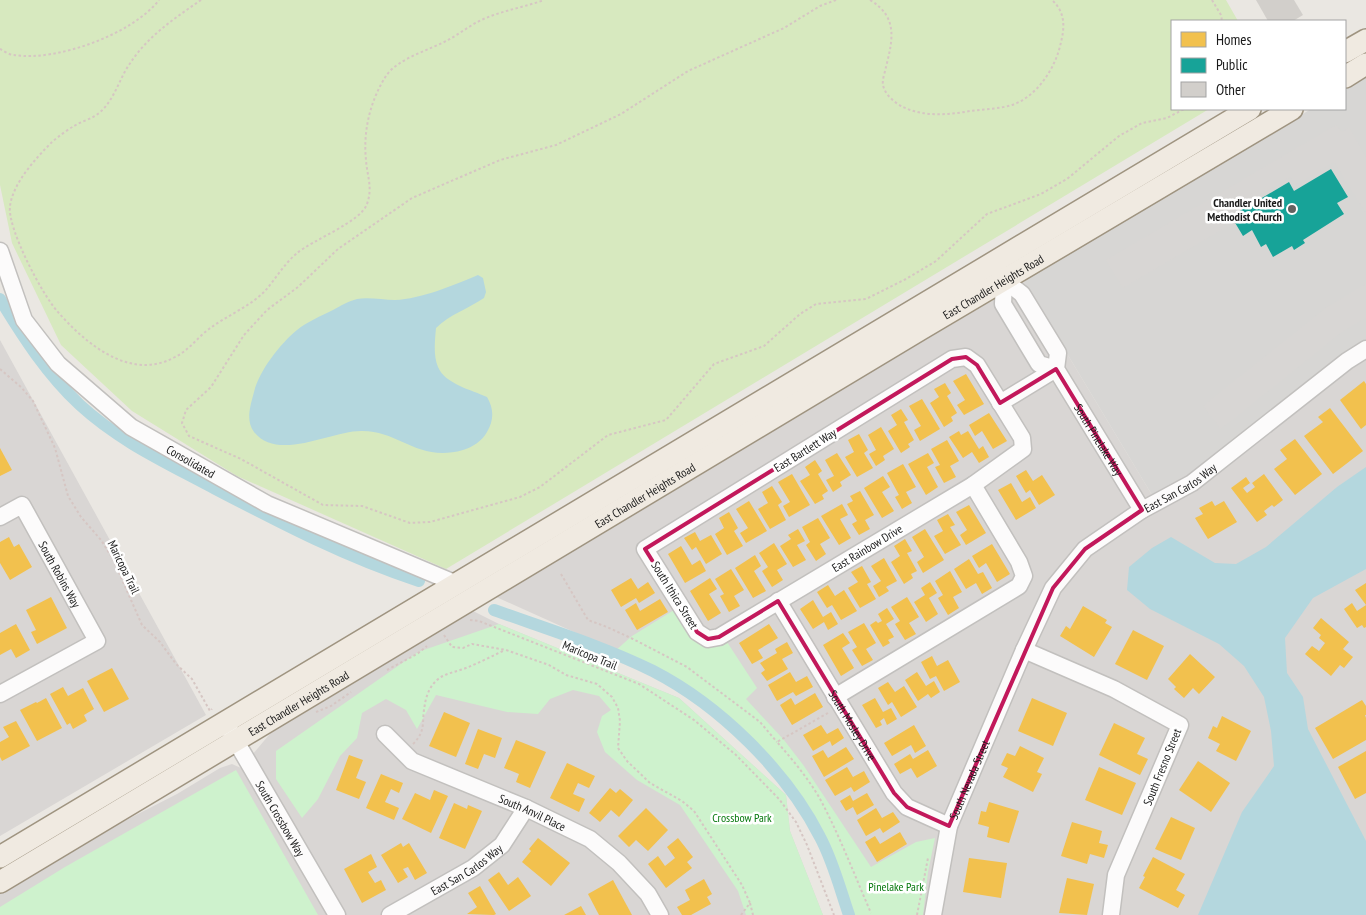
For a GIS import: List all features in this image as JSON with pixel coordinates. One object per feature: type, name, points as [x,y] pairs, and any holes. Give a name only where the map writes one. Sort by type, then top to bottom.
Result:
[{"type":"main road","points":[[1346,75],[1360,53]]},
{"type":"main road","name":"East Chandler Heights Road","points":[[0,882],[403,641],[459,616],[483,593],[998,271],[1248,110]]},
{"type":"main road","name":"East Chandler Heights Road","points":[[0,857],[221,715],[392,623],[998,271],[1290,110]]},
{"type":"main road","points":[[457,584],[483,593]]},
{"type":"main road","points":[[429,601],[459,616]]},
{"type":"main road","points":[[392,623],[403,641]]},
{"type":"street","name":"Consolidated","points":[[0,251],[24,320],[58,364],[131,427],[267,504],[457,584]]},
{"type":"street","name":"South Pinelake Way","points":[[998,271],[1022,294],[1058,353],[1056,369],[1142,510]]},
{"type":"street","name":"East San Carlos Way","points":[[1024,650],[1053,588],[1085,549],[1142,510],[1192,483],[1346,361],[1366,349]]},
{"type":"street","name":"East Bartlett Way","points":[[645,548],[952,359],[966,357],[977,365],[1000,403]]},
{"type":"street","points":[[1000,403],[1056,369]]},
{"type":"street","name":"East Rainbow Drive","points":[[708,639],[720,637],[973,485],[1023,449],[1022,438],[1000,403]]},
{"type":"street","points":[[838,701],[1019,586],[1024,576],[1019,562],[973,485]]},
{"type":"street","name":"South Robins Way","points":[[0,517],[22,505],[97,642],[0,694]]},
{"type":"street","name":"South Ithica Street","points":[[645,548],[697,632],[708,639]]},
{"type":"street","name":"South Mosley Drive","points":[[778,601],[894,793],[907,807],[949,826]]},
{"type":"street","name":"South Nevada Street","points":[[933,915],[949,826],[1024,650]]},
{"type":"street","name":"South Fresno Street","points":[[1024,650],[1114,689],[1180,725],[1116,875],[1111,915]]},
{"type":"street","name":"South Crossbow Way","points":[[221,715],[337,915]]},
{"type":"street","name":"South Anvil Place","points":[[386,734],[412,761],[526,808],[590,839],[619,863],[648,894],[660,915]]},
{"type":"street","name":"East San Carlos Way","points":[[390,915],[473,868],[502,845],[526,808]]},
{"type":"path","points":[[0,49],[12,56],[46,56],[86,46],[132,24],[150,11],[159,0]]},
{"type":"path","points":[[200,0],[145,42],[129,64],[114,96],[99,113],[73,126],[53,142],[26,171],[18,184],[10,207],[23,254],[48,300],[70,326],[90,344],[113,358],[134,363],[150,365],[177,356],[208,330],[262,294],[296,254],[358,216],[367,206],[371,182],[366,160],[366,130],[369,112],[387,75],[398,64],[446,41],[485,18],[544,0]]},
{"type":"path","points":[[836,0],[820,6],[784,28],[688,71],[621,114],[556,145],[500,160],[412,198],[338,249],[298,286],[267,310],[244,335],[211,387],[186,410],[182,423],[189,436],[241,460],[323,505],[362,506],[410,523],[430,522],[520,497],[540,488],[608,435],[666,420],[714,364],[764,346],[800,314],[816,304],[866,299],[906,279],[936,261],[987,214],[1041,194],[1068,179],[1120,136],[1142,123],[1167,118],[1182,110]]},
{"type":"path","points":[[870,0],[886,13],[893,39],[882,84],[888,96],[901,106],[917,113],[948,115],[1012,105],[1030,94],[1047,77],[1058,57],[1063,34],[1063,18],[1059,6],[1052,0]]},
{"type":"path","points":[[1212,0],[1222,20]]},
{"type":"path","name":"Maricopa Trail","points":[[0,369],[21,387],[33,401],[55,448],[68,496],[81,517],[101,540],[113,559],[142,624],[160,642],[176,664],[192,679],[210,711],[221,715]]},
{"type":"path","points":[[561,574],[588,620],[624,635],[687,668],[760,722],[796,764],[818,796],[839,836],[871,913]]},
{"type":"path","name":"Maricopa Trail","points":[[459,616],[479,621],[639,684],[694,720],[736,755],[779,799],[796,822],[834,915]]},
{"type":"path","points":[[443,634],[452,647],[463,648],[472,644],[506,650],[548,664],[566,675],[597,684],[612,697],[618,708],[620,721],[618,748],[627,761],[650,783],[682,801],[694,811],[742,885],[753,915]]},
{"type":"path","points":[[383,672],[417,654],[432,642]]},
{"type":"path","points":[[404,753],[423,730],[428,692],[436,680],[506,650]]},
{"type":"path","points":[[313,714],[331,706],[355,689]]},
{"type":"path","points":[[777,742],[838,701]]},
{"type":"path","points":[[741,915],[750,903]]},
{"type":"highlighted area","points":[[966,357],[977,365],[1000,403],[1056,369],[1142,510],[1085,549],[1053,588],[949,826],[907,807],[894,793],[778,601],[719,637],[708,639],[697,632],[645,549],[952,359]]},
{"type":"shaded area","points":[[1366,76],[1366,340],[1302,386],[1203,465],[1152,495],[1024,282],[1032,275],[1309,110],[1346,110],[1346,88]]},
{"type":"shaded area","points":[[1336,125],[1342,132],[1349,128],[1366,157],[1366,213],[1334,162],[1295,185],[1290,177],[1220,218],[1225,228],[1123,288],[1106,260]]},
{"type":"shaded area","points":[[1024,282],[1152,495],[1366,340],[1366,915],[852,915],[825,839],[807,808],[786,779],[737,728],[693,693],[645,664],[494,596],[554,558]]},
{"type":"shaded area","points":[[1366,284],[1366,318],[1343,331],[1221,429],[1203,406],[1327,307]]},
{"type":"shaded area","points":[[0,340],[206,715],[0,836]]},
{"type":"shaded area","points":[[471,610],[499,624],[679,698],[786,795],[790,831],[823,915],[0,915],[0,894],[95,836],[177,794],[220,768],[232,764],[241,768],[274,729]]},
{"type":"green space","points":[[0,0],[1226,0],[1237,20],[1171,20],[1171,110],[1207,110],[446,569],[237,476],[132,411],[61,345],[12,243],[0,185]]},
{"type":"green space","name":"Pinelake Park","points":[[674,610],[685,629],[699,644],[712,647],[727,642],[757,688],[746,699],[784,740],[804,766],[871,867],[916,842],[935,838],[928,872],[923,915],[852,915],[825,839],[807,808],[786,779],[737,728],[693,693],[645,664],[615,651],[632,636]]},
{"type":"green space","name":"Crossbow Park","points":[[499,624],[679,698],[786,795],[790,831],[823,915],[746,915],[738,891],[680,805],[637,780],[605,752],[597,732],[602,716],[611,710],[599,696],[573,690],[550,699],[538,714],[507,712],[436,695],[417,729],[406,710],[386,699],[362,713],[357,738],[340,756],[318,799],[302,818],[276,779],[276,751],[418,652]]},
{"type":"green space","points":[[236,770],[318,915],[0,915],[0,907],[65,867]]},
{"type":"water","points":[[478,275],[483,278],[486,292],[484,298],[447,319],[436,328],[435,348],[435,358],[438,367],[446,378],[487,397],[489,401],[492,410],[491,423],[483,438],[477,443],[463,450],[447,453],[421,449],[387,435],[374,432],[349,432],[290,445],[264,441],[254,432],[249,417],[251,402],[260,375],[277,350],[301,327],[357,299],[395,300],[416,297]]},
{"type":"water","points":[[1366,467],[1366,569],[1313,598],[1285,638],[1287,673],[1303,697],[1308,729],[1366,841],[1366,915],[1198,915],[1242,812],[1274,766],[1271,731],[1264,697],[1244,666],[1219,644],[1150,609],[1127,590],[1129,567],[1152,548],[1171,537],[1215,563],[1236,564],[1266,547],[1337,487]]},
{"type":"building: Homes","points":[[966,374],[984,404],[964,415],[957,405],[965,400],[953,381]]},
{"type":"building: Homes","points":[[1364,381],[1366,384],[1366,425],[1361,429],[1340,400]]},
{"type":"building: Homes","points":[[945,383],[951,393],[947,396],[957,413],[951,417],[953,421],[944,427],[930,403],[939,397],[934,389]]},
{"type":"building: Homes","points":[[922,399],[940,429],[920,441],[914,430],[921,426],[909,406]]},
{"type":"building: Homes","points":[[1330,408],[1363,451],[1333,474],[1304,436],[1323,422],[1318,417]]},
{"type":"building: Homes","points":[[901,409],[908,420],[904,422],[914,440],[908,444],[910,447],[901,453],[888,431],[897,425],[891,415]]},
{"type":"building: Homes","points":[[989,413],[1007,441],[993,449],[982,431],[975,436],[969,425]]},
{"type":"building: Homes","points":[[881,427],[894,449],[883,456],[885,460],[876,466],[869,454],[876,450],[868,435]]},
{"type":"building: Homes","points":[[959,431],[961,435],[968,431],[979,449],[983,446],[989,457],[979,463],[972,452],[963,458],[949,437]]},
{"type":"building: Homes","points":[[859,434],[868,450],[864,453],[873,468],[857,477],[845,457],[854,452],[848,440]]},
{"type":"building: Homes","points":[[1295,439],[1322,474],[1295,495],[1274,469],[1287,459],[1280,450]]},
{"type":"building: Homes","points":[[947,440],[959,461],[950,466],[956,477],[944,483],[935,467],[940,465],[931,449]]},
{"type":"building: Homes","points":[[0,448],[12,470],[0,476]]},
{"type":"building: Homes","points":[[837,453],[851,475],[840,482],[842,486],[833,492],[826,480],[834,476],[825,460]]},
{"type":"building: Homes","points":[[928,453],[934,463],[927,467],[938,487],[926,495],[908,464]]},
{"type":"building: Homes","points":[[815,460],[822,471],[818,474],[828,491],[822,495],[824,499],[815,504],[800,481],[810,475],[805,467]]},
{"type":"building: Homes","points":[[903,464],[916,487],[906,492],[912,503],[902,509],[895,497],[899,495],[887,473]]},
{"type":"building: Homes","points":[[1026,470],[1033,481],[1042,475],[1055,495],[1039,505],[1030,490],[1026,493],[1016,476]]},
{"type":"building: Homes","points":[[792,474],[810,505],[789,517],[783,506],[790,502],[778,482]]},
{"type":"building: Homes","points":[[1264,474],[1283,500],[1274,507],[1272,505],[1264,511],[1267,515],[1257,522],[1231,488],[1246,477],[1250,483],[1243,488],[1247,493],[1255,487],[1252,483]]},
{"type":"building: Homes","points":[[883,476],[890,487],[882,492],[894,511],[882,518],[864,488]]},
{"type":"building: Homes","points":[[1011,483],[1022,502],[1030,497],[1036,508],[1016,520],[998,490]]},
{"type":"building: Homes","points":[[772,486],[782,502],[778,505],[786,520],[770,529],[758,509],[768,503],[762,492]]},
{"type":"building: Homes","points":[[860,491],[874,515],[865,520],[870,529],[859,535],[852,524],[857,521],[847,504],[853,501],[850,496]]},
{"type":"building: Homes","points":[[749,501],[767,531],[746,543],[740,533],[748,528],[736,509]]},
{"type":"building: Homes","points":[[1212,501],[1215,506],[1224,501],[1237,522],[1208,539],[1195,518],[1203,514],[1199,508]]},
{"type":"building: Homes","points":[[842,504],[848,515],[840,519],[851,538],[839,545],[821,516]]},
{"type":"building: Homes","points":[[969,505],[986,533],[966,545],[960,535],[967,530],[956,512]]},
{"type":"building: Homes","points":[[729,512],[738,528],[734,531],[743,546],[727,555],[715,534],[724,528],[719,518]]},
{"type":"building: Homes","points":[[948,514],[955,525],[950,527],[961,545],[945,554],[934,536],[943,531],[937,520]]},
{"type":"building: Homes","points":[[818,518],[830,538],[820,544],[826,554],[816,561],[806,545],[810,542],[802,527]]},
{"type":"building: Homes","points":[[798,529],[805,541],[797,545],[806,560],[793,567],[780,546],[791,539],[788,535]]},
{"type":"building: Homes","points":[[925,529],[944,560],[923,573],[917,562],[924,557],[912,537]]},
{"type":"building: Homes","points":[[695,532],[700,541],[711,535],[722,554],[706,564],[696,547],[692,550],[684,538]]},
{"type":"building: Homes","points":[[9,537],[14,547],[19,544],[32,567],[10,580],[0,563],[0,542]]},
{"type":"building: Homes","points":[[905,539],[912,551],[907,553],[917,571],[911,574],[913,578],[904,584],[891,562],[900,556],[894,546]]},
{"type":"building: Homes","points":[[774,543],[787,564],[777,570],[783,580],[772,587],[762,571],[768,567],[759,553]]},
{"type":"building: Homes","points":[[992,544],[1010,574],[997,582],[986,563],[979,568],[972,556]]},
{"type":"building: Homes","points":[[681,546],[692,565],[700,560],[706,571],[685,583],[668,554]]},
{"type":"building: Homes","points":[[755,555],[761,566],[754,571],[766,591],[753,598],[735,568]]},
{"type":"building: Homes","points":[[884,558],[897,581],[886,587],[889,591],[879,597],[873,586],[881,581],[871,566]]},
{"type":"building: Homes","points":[[969,559],[978,574],[983,572],[992,588],[982,594],[976,583],[966,589],[954,569]]},
{"type":"building: Homes","points":[[862,566],[871,582],[867,584],[876,599],[860,608],[848,588],[858,582],[851,572]]},
{"type":"building: Homes","points":[[731,569],[744,590],[734,596],[740,606],[729,612],[720,596],[724,594],[715,579]]},
{"type":"building: Homes","points":[[950,571],[962,592],[953,597],[959,608],[948,615],[938,598],[943,595],[935,581]]},
{"type":"building: Homes","points":[[631,578],[638,589],[648,582],[655,593],[639,603],[636,598],[621,607],[611,590]]},
{"type":"building: Homes","points":[[710,578],[717,589],[709,594],[721,613],[708,621],[690,591]]},
{"type":"building: Homes","points":[[930,582],[937,593],[929,598],[938,614],[926,622],[914,602],[925,595],[921,588]]},
{"type":"building: Homes","points":[[1366,583],[1366,605],[1355,590]]},
{"type":"building: Homes","points":[[828,585],[835,596],[844,590],[857,611],[841,620],[832,605],[827,608],[817,592]]},
{"type":"building: Homes","points":[[51,597],[67,628],[37,644],[31,632],[36,630],[26,610]]},
{"type":"building: Homes","points":[[907,597],[919,617],[909,623],[916,634],[905,640],[895,624],[900,621],[891,607]]},
{"type":"building: Homes","points":[[660,599],[668,612],[637,630],[625,610],[636,603],[640,611]]},
{"type":"building: Homes","points":[[813,600],[823,617],[831,612],[838,624],[828,630],[824,622],[813,629],[800,609]]},
{"type":"building: Homes","points":[[1352,603],[1357,611],[1366,605],[1366,627],[1364,628],[1362,625],[1357,628],[1344,609]]},
{"type":"building: Homes","points":[[1083,606],[1107,620],[1105,623],[1112,627],[1094,657],[1060,636],[1066,626],[1070,629]]},
{"type":"building: Homes","points":[[887,608],[894,619],[886,624],[894,637],[888,640],[890,643],[883,647],[870,625],[876,621],[878,623],[882,621],[878,614]]},
{"type":"building: Homes","points":[[1321,618],[1349,642],[1343,649],[1353,657],[1344,668],[1340,665],[1331,676],[1305,654],[1312,646],[1319,651],[1325,643],[1319,638],[1321,635],[1313,628]]},
{"type":"building: Homes","points":[[864,623],[876,643],[866,649],[873,660],[862,666],[852,650],[857,647],[848,632]]},
{"type":"building: Homes","points":[[16,624],[30,650],[16,658],[11,649],[0,655],[0,633]]},
{"type":"building: Homes","points":[[769,624],[778,638],[758,650],[763,658],[752,664],[739,643]]},
{"type":"building: Homes","points":[[1133,630],[1164,646],[1147,680],[1115,664]]},
{"type":"building: Homes","points":[[843,633],[850,643],[842,648],[854,668],[841,676],[823,645]]},
{"type":"building: Homes","points":[[787,642],[793,653],[782,659],[788,669],[767,681],[761,673],[765,670],[760,663],[777,653],[775,649]]},
{"type":"building: Homes","points":[[1190,654],[1215,677],[1199,694],[1193,688],[1184,698],[1174,689],[1176,687],[1168,679]]},
{"type":"building: Homes","points":[[932,656],[937,666],[948,660],[960,682],[944,691],[936,676],[930,679],[921,662]]},
{"type":"building: Homes","points":[[112,668],[129,699],[104,712],[87,681]]},
{"type":"building: Homes","points":[[790,672],[796,682],[807,676],[813,687],[796,696],[793,692],[777,701],[768,685]]},
{"type":"building: Homes","points":[[917,672],[926,686],[934,681],[940,692],[931,698],[928,694],[918,701],[905,680]]},
{"type":"building: Homes","points":[[888,682],[895,692],[904,686],[917,707],[901,717],[892,702],[888,705],[878,688]]},
{"type":"building: Homes","points":[[63,687],[68,696],[83,688],[94,709],[84,715],[87,721],[73,729],[70,723],[67,725],[50,694]]},
{"type":"building: Homes","points":[[815,693],[823,707],[792,725],[780,705],[791,698],[795,705]]},
{"type":"building: Homes","points":[[46,698],[62,728],[37,741],[20,710]]},
{"type":"building: Homes","points":[[875,698],[883,712],[891,708],[897,719],[887,725],[884,718],[880,721],[882,725],[876,728],[862,705]]},
{"type":"building: Homes","points":[[1032,698],[1067,713],[1053,746],[1018,731]]},
{"type":"building: Homes","points":[[1362,700],[1366,706],[1366,740],[1333,759],[1315,728]]},
{"type":"building: Homes","points":[[444,712],[470,723],[456,757],[429,746]]},
{"type":"building: Homes","points":[[1222,716],[1251,731],[1236,761],[1216,751],[1220,744],[1208,738],[1213,726],[1217,728]]},
{"type":"building: Homes","points":[[16,721],[30,746],[2,761],[0,757],[0,742],[9,737],[3,727]]},
{"type":"building: Homes","points":[[1114,723],[1145,738],[1137,754],[1148,759],[1140,775],[1099,755]]},
{"type":"building: Homes","points":[[821,725],[827,734],[838,728],[844,738],[832,746],[830,741],[813,751],[803,735]]},
{"type":"building: Homes","points":[[914,725],[926,746],[915,753],[911,745],[892,756],[884,743]]},
{"type":"building: Homes","points":[[478,729],[502,738],[495,758],[484,754],[478,769],[465,764]]},
{"type":"building: Homes","points":[[516,740],[546,752],[530,788],[516,782],[519,774],[504,768]]},
{"type":"building: Homes","points":[[1020,746],[1044,758],[1037,772],[1042,774],[1033,792],[1003,777],[1008,768],[1001,765],[1007,753],[1015,756]]},
{"type":"building: Homes","points":[[846,747],[854,759],[824,777],[812,756],[823,750],[828,758]]},
{"type":"building: Homes","points":[[928,750],[937,766],[917,778],[911,768],[900,774],[894,764],[910,754],[913,759]]},
{"type":"building: Homes","points":[[1366,751],[1366,793],[1355,799],[1338,767]]},
{"type":"building: Homes","points":[[349,755],[363,760],[356,778],[366,782],[359,799],[336,790]]},
{"type":"building: Homes","points":[[1198,761],[1230,783],[1211,812],[1179,790]]},
{"type":"building: Homes","points":[[567,763],[595,776],[589,788],[578,783],[573,794],[585,799],[579,812],[550,798]]},
{"type":"building: Homes","points":[[847,767],[853,777],[864,771],[870,782],[854,792],[851,787],[835,796],[825,780]]},
{"type":"building: Homes","points":[[1099,767],[1136,783],[1122,815],[1085,800]]},
{"type":"building: Homes","points":[[381,774],[403,783],[399,793],[391,789],[385,802],[399,808],[394,820],[366,808]]},
{"type":"building: Homes","points":[[610,788],[616,793],[620,789],[633,800],[619,817],[611,810],[600,822],[589,813]]},
{"type":"building: Homes","points":[[434,790],[448,796],[431,833],[402,819],[415,793],[430,800]]},
{"type":"building: Homes","points":[[867,793],[874,805],[857,815],[853,807],[846,811],[840,801],[850,795],[853,801]]},
{"type":"building: Homes","points":[[989,802],[1019,811],[1009,843],[987,837],[989,827],[978,824],[981,811],[986,812]]},
{"type":"building: Homes","points":[[454,803],[467,809],[468,805],[482,811],[465,849],[439,838]]},
{"type":"building: Homes","points":[[646,808],[668,830],[648,851],[636,840],[629,847],[618,836]]},
{"type":"building: Homes","points":[[876,808],[882,818],[893,812],[900,822],[883,833],[880,828],[866,836],[857,820]]},
{"type":"building: Homes","points":[[1171,817],[1195,828],[1181,860],[1155,849]]},
{"type":"building: Homes","points":[[1072,822],[1102,831],[1099,843],[1108,845],[1104,858],[1090,854],[1087,864],[1061,856]]},
{"type":"building: Homes","points":[[900,832],[907,844],[877,862],[865,842],[875,836],[880,844]]},
{"type":"building: Homes","points":[[538,838],[570,863],[551,886],[522,862]]},
{"type":"building: Homes","points":[[678,838],[693,857],[687,862],[692,868],[666,888],[648,864],[658,856],[665,866],[675,858],[667,847]]},
{"type":"building: Homes","points":[[401,843],[403,847],[409,843],[427,873],[415,880],[408,867],[403,869],[408,877],[398,883],[381,855]]},
{"type":"building: Homes","points":[[371,854],[377,867],[368,872],[375,883],[381,880],[386,890],[362,903],[344,869]]},
{"type":"building: Homes","points":[[1153,857],[1185,874],[1176,890],[1185,895],[1178,908],[1139,888]]},
{"type":"building: Homes","points":[[969,858],[1007,863],[1001,898],[963,892]]},
{"type":"building: Homes","points":[[499,872],[508,885],[518,877],[531,896],[509,911],[488,880]]},
{"type":"building: Homes","points":[[1067,878],[1094,884],[1087,915],[1059,913]]},
{"type":"building: Homes","points":[[704,879],[712,894],[707,897],[711,904],[691,915],[682,915],[677,907],[690,900],[685,890]]},
{"type":"building: Homes","points":[[613,880],[632,915],[599,915],[588,894]]},
{"type":"building: Homes","points":[[480,886],[496,914],[467,914],[477,907],[468,893]]},
{"type":"building: Homes","points":[[581,906],[586,915],[564,915]]},
{"type":"building: Public","name":"Chandler United Methodist Church","points":[[1331,169],[1348,197],[1337,203],[1344,214],[1303,240],[1305,243],[1294,250],[1292,246],[1273,257],[1266,244],[1261,247],[1252,230],[1243,236],[1231,216],[1289,182],[1294,191]]},
{"type":"building: Other","points":[[1256,0],[1294,0],[1303,15],[1295,20],[1267,20]]},
{"type":"waterway","points":[[0,299],[46,368],[80,405],[110,429],[158,458],[286,525],[338,550],[419,581]]},
{"type":"waterway","points":[[494,610],[594,646],[653,671],[678,685],[726,721],[770,764],[806,812],[829,856],[849,915]]},
{"type":"place","name":"Chandler United Methodist Church","points":[[1292,209]]}]
